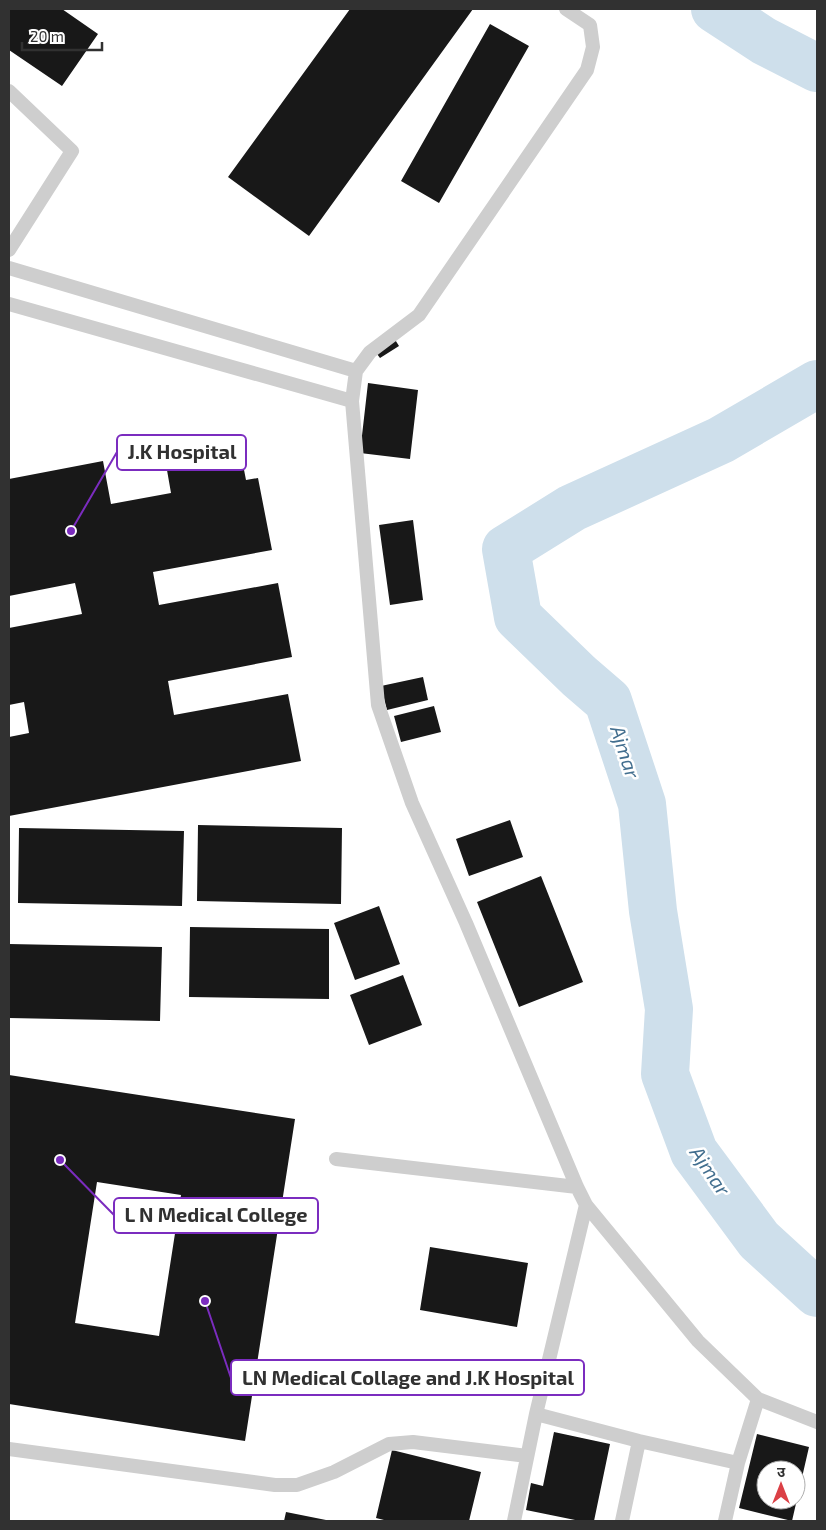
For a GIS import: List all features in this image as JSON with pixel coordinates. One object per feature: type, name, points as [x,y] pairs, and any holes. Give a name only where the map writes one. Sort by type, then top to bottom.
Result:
[{"type":"lane","points":[[566,9],[590,25],[593,47],[587,70],[419,315],[370,352],[356,370],[352,401],[378,705],[412,803],[466,923],[586,1205],[698,1341],[758,1399],[817,1422]]},
{"type":"lane","points":[[9,91],[72,151],[9,250]]},
{"type":"lane","points":[[9,268],[356,370]]},
{"type":"lane","points":[[9,304],[352,401]]},
{"type":"lane","points":[[336,1159],[577,1187]]},
{"type":"lane","points":[[514,1521],[536,1414],[586,1205]]},
{"type":"lane","points":[[725,1521],[738,1463],[758,1399]]},
{"type":"lane","points":[[536,1414],[639,1441],[738,1463]]},
{"type":"lane","points":[[622,1521],[639,1441]]},
{"type":"lane","points":[[9,1449],[275,1485],[297,1485],[334,1472],[389,1444],[413,1442],[527,1456]]},
{"type":"building","points":[[9,9],[62,9],[98,34],[62,86],[9,50]]},
{"type":"building","points":[[350,9],[473,9],[309,236],[228,177]]},
{"type":"building","points":[[490,24],[529,46],[439,203],[401,181]]},
{"type":"building","points":[[394,338],[399,346],[380,358],[374,350]]},
{"type":"building","points":[[368,383],[418,390],[410,459],[360,453]]},
{"type":"building","points":[[238,439],[246,480],[258,478],[272,550],[153,572],[159,605],[278,583],[292,657],[168,681],[174,715],[288,694],[301,761],[9,816],[9,737],[29,733],[24,702],[9,705],[9,628],[82,614],[75,583],[9,596],[9,479],[103,461],[111,504],[171,493],[164,453]]},
{"type":"building","points":[[413,520],[423,600],[390,605],[379,525]]},
{"type":"building","points":[[423,677],[428,700],[387,710],[381,686]]},
{"type":"building","points":[[434,706],[441,732],[401,742],[394,716]]},
{"type":"building","points":[[510,820],[523,857],[469,876],[456,839]]},
{"type":"building","points":[[198,825],[342,828],[341,904],[197,901]]},
{"type":"building","points":[[19,828],[184,831],[182,906],[18,903]]},
{"type":"building","points":[[541,876],[583,982],[519,1007],[477,902]]},
{"type":"building","points":[[379,906],[400,964],[355,980],[334,923]]},
{"type":"building","points":[[190,927],[329,929],[329,999],[189,997]]},
{"type":"building","points":[[9,944],[162,947],[160,1021],[9,1018]]},
{"type":"building","points":[[403,975],[422,1025],[369,1045],[350,995]]},
{"type":"building","points":[[9,1075],[295,1119],[245,1441],[9,1404]],"holes":[[[97,1182],[181,1195],[159,1336],[75,1323]]]},
{"type":"building","points":[[430,1247],[528,1263],[517,1327],[420,1310]]},
{"type":"building","points":[[554,1432],[610,1444],[594,1521],[580,1521],[526,1510],[531,1483],[543,1486]]},
{"type":"building","points":[[757,1434],[809,1447],[806,1460],[756,1460],[756,1510],[795,1510],[792,1521],[739,1508]]},
{"type":"building","points":[[392,1450],[481,1472],[469,1521],[388,1521],[376,1518]]},
{"type":"building","points":[[286,1512],[326,1520],[326,1521],[284,1521]]},
{"type":"waterway","name":"Ajmar","points":[[715,9],[764,41],[817,68]]},
{"type":"waterway","name":"Ajmar","points":[[817,384],[721,440],[572,508],[506,549],[518,617],[579,676],[608,701],[642,804],[653,911],[669,1009],[665,1074],[694,1152],[759,1240],[817,1293]]},
{"type":"place","name":"J.K Hospital","points":[[71,531]]},
{"type":"place","name":"L N Medical College","points":[[60,1160]]},
{"type":"place","name":"LN Medical Collage and J.K Hospital","points":[[205,1301]]}]
